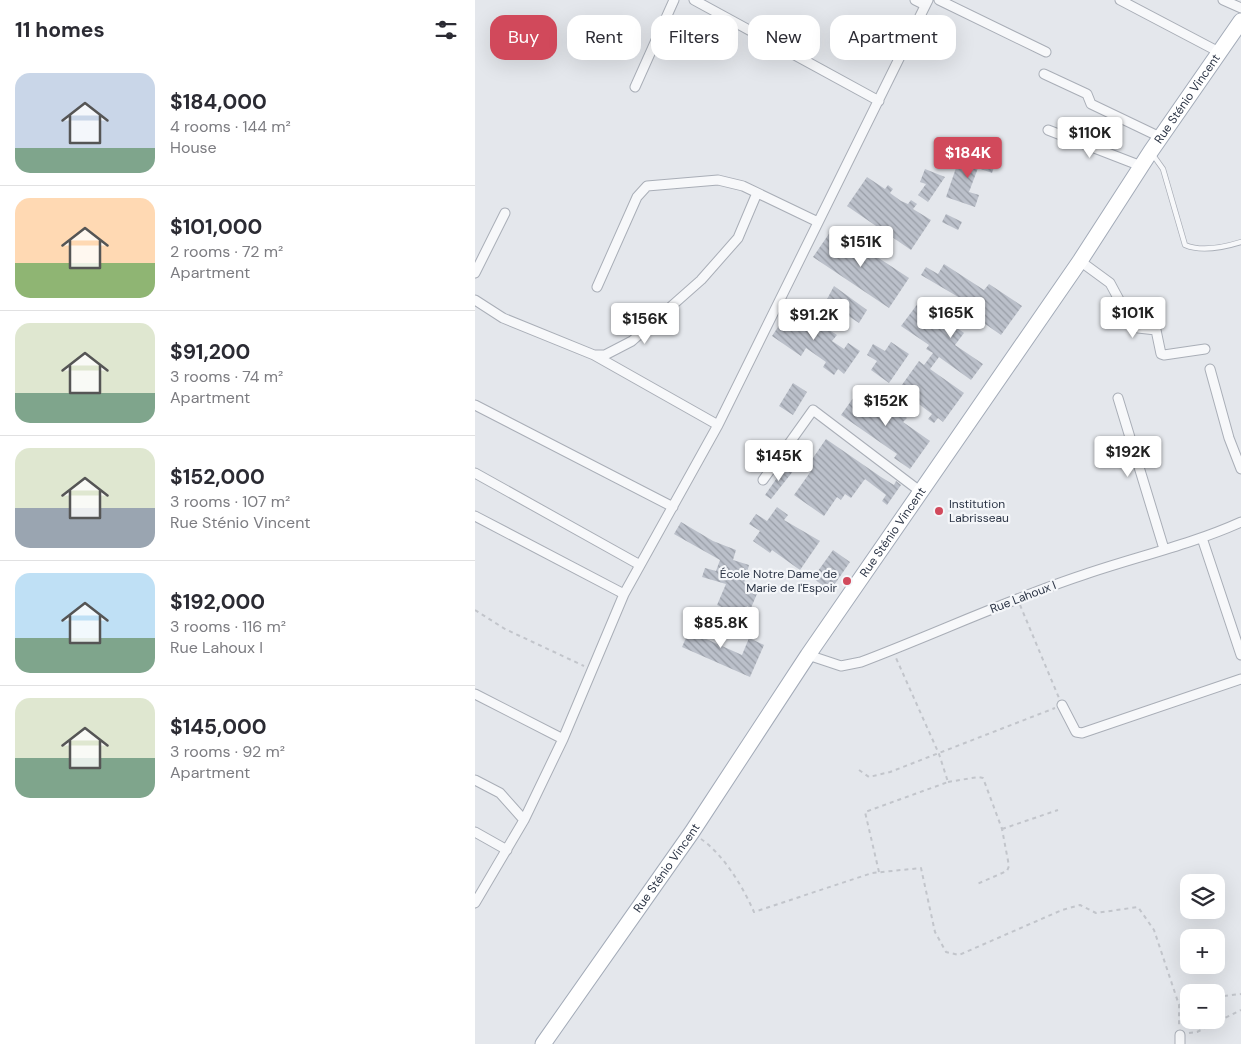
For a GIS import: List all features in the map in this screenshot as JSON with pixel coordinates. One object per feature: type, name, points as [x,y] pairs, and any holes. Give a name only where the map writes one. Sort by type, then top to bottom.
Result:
[{"type":"main road","name":"Rue Sténio Vincent","points":[[543,1044],[692,832],[808,655],[1080,261],[1160,137],[1240,24]]},
{"type":"street","points":[[635,87],[674,0]]},
{"type":"street","points":[[694,0],[879,101]]},
{"type":"street","points":[[475,903],[524,820],[563,739],[624,594],[718,426],[817,222],[927,3],[915,0]]},
{"type":"street","points":[[939,0],[1046,52]]},
{"type":"street","points":[[1120,0],[1219,52]]},
{"type":"street","points":[[1223,0],[1241,8]]},
{"type":"street","points":[[1044,74],[1087,94],[1091,104],[1160,137]]},
{"type":"street","points":[[1048,130],[1141,166]]},
{"type":"street","points":[[597,287],[637,197],[647,186],[718,180],[743,186],[817,222]]},
{"type":"street","points":[[594,355],[610,353],[632,341],[701,280],[737,238],[757,193]]},
{"type":"street","points":[[475,273],[505,213]]},
{"type":"street","points":[[1080,261],[1110,283],[1131,322],[1138,328],[1156,330],[1161,354],[1205,349]]},
{"type":"street","points":[[475,300],[503,318],[594,355],[718,426]]},
{"type":"street","points":[[1210,369],[1229,438],[1241,469]]},
{"type":"street","points":[[1118,398],[1164,549]]},
{"type":"street","points":[[475,405],[673,507]]},
{"type":"street","points":[[763,480],[813,410],[921,492]]},
{"type":"street","points":[[475,473],[641,564]]},
{"type":"street","points":[[475,516],[624,594]]},
{"type":"street","name":"Rue Lahoux I","points":[[808,655],[841,666],[861,662],[1082,575],[1202,538],[1241,522]]},
{"type":"street","points":[[1202,538],[1241,655]]},
{"type":"street","points":[[1062,705],[1075,732],[1082,734],[1241,679]]},
{"type":"street","points":[[475,694],[563,739]]},
{"type":"street","points":[[475,780],[500,793],[524,820]]},
{"type":"street","points":[[475,832],[507,850]]},
{"type":"lane","points":[[1151,151],[1163,169],[1185,245],[1208,248],[1228,246],[1241,242]]},
{"type":"path","points":[[859,770],[869,777],[890,772],[1062,705],[1017,599]]},
{"type":"path","points":[[475,610],[505,629],[592,670]]},
{"type":"path","points":[[893,650],[939,754],[948,782]]},
{"type":"path","points":[[879,872],[865,812],[948,782],[978,777],[983,778],[1002,829],[1009,866],[1007,870],[977,884]]},
{"type":"path","points":[[1002,829],[1058,810]]},
{"type":"path","points":[[692,832],[712,847],[747,897],[754,912],[879,872],[921,868],[935,932],[946,952],[959,955],[1062,910],[1080,905],[1096,913],[1138,907],[1154,930],[1179,1005],[1180,1039],[1241,1010]]},
{"type":"path","points":[[1225,996],[1241,994]]},
{"type":"building","points":[[970,152],[996,162],[992,173],[978,168],[969,192],[979,195],[975,207],[946,197],[957,165],[965,167]]},
{"type":"building","points":[[925,169],[945,177],[928,202],[918,195],[926,184],[920,182]]},
{"type":"building","points":[[867,177],[885,189],[888,185],[893,189],[890,193],[901,201],[908,204],[911,200],[917,204],[913,209],[931,220],[911,250],[847,206]]},
{"type":"building","points":[[946,214],[962,222],[958,230],[942,222]]},
{"type":"building","points":[[833,228],[909,278],[889,308],[813,257]]},
{"type":"building","points":[[944,264],[984,290],[989,284],[1022,306],[1001,335],[968,312],[957,328],[964,333],[955,345],[983,364],[971,380],[939,357],[930,369],[964,393],[943,422],[938,418],[934,423],[928,419],[932,414],[899,389],[919,361],[924,365],[933,353],[926,349],[929,345],[901,326],[922,298],[939,310],[937,313],[952,324],[963,308],[956,304],[960,298],[921,275],[926,267],[938,274]]},
{"type":"building","points":[[834,286],[867,310],[859,323],[826,301]]},
{"type":"building","points":[[792,306],[837,335],[832,341],[844,349],[848,343],[860,351],[844,374],[838,369],[834,375],[823,367],[826,362],[806,348],[801,356],[772,336]]},
{"type":"building","points":[[891,342],[909,354],[889,383],[871,370],[877,361],[867,355],[873,344],[885,351]]},
{"type":"building","points":[[793,383],[807,392],[793,415],[779,406]]},
{"type":"building","points":[[861,387],[907,418],[903,422],[930,441],[910,469],[894,458],[897,454],[841,415]]},
{"type":"building","points":[[826,439],[894,485],[896,481],[901,485],[887,505],[882,501],[886,495],[865,479],[851,498],[845,494],[841,500],[837,497],[824,516],[794,495],[811,471],[806,468]]},
{"type":"building","points":[[786,465],[794,470],[771,499],[765,495]]},
{"type":"building","points":[[777,507],[788,515],[784,520],[820,541],[800,570],[772,550],[770,553],[753,541],[760,531],[749,524],[756,514],[767,521]]},
{"type":"building","points":[[681,522],[713,541],[736,550],[733,560],[749,565],[744,583],[759,589],[751,608],[747,606],[743,616],[717,605],[726,584],[702,577],[705,568],[716,571],[720,560],[674,534]]},
{"type":"building","points":[[833,550],[850,562],[830,591],[813,578]]},
{"type":"building","points":[[697,613],[712,620],[704,638],[742,655],[749,638],[764,645],[750,677],[682,647]]},
{"type":"place","name":"Institution Labrisseau","points":[[939,511]]},
{"type":"place","name":"École Notre Dame de Marie de l'Espoir","points":[[847,581]]}]
